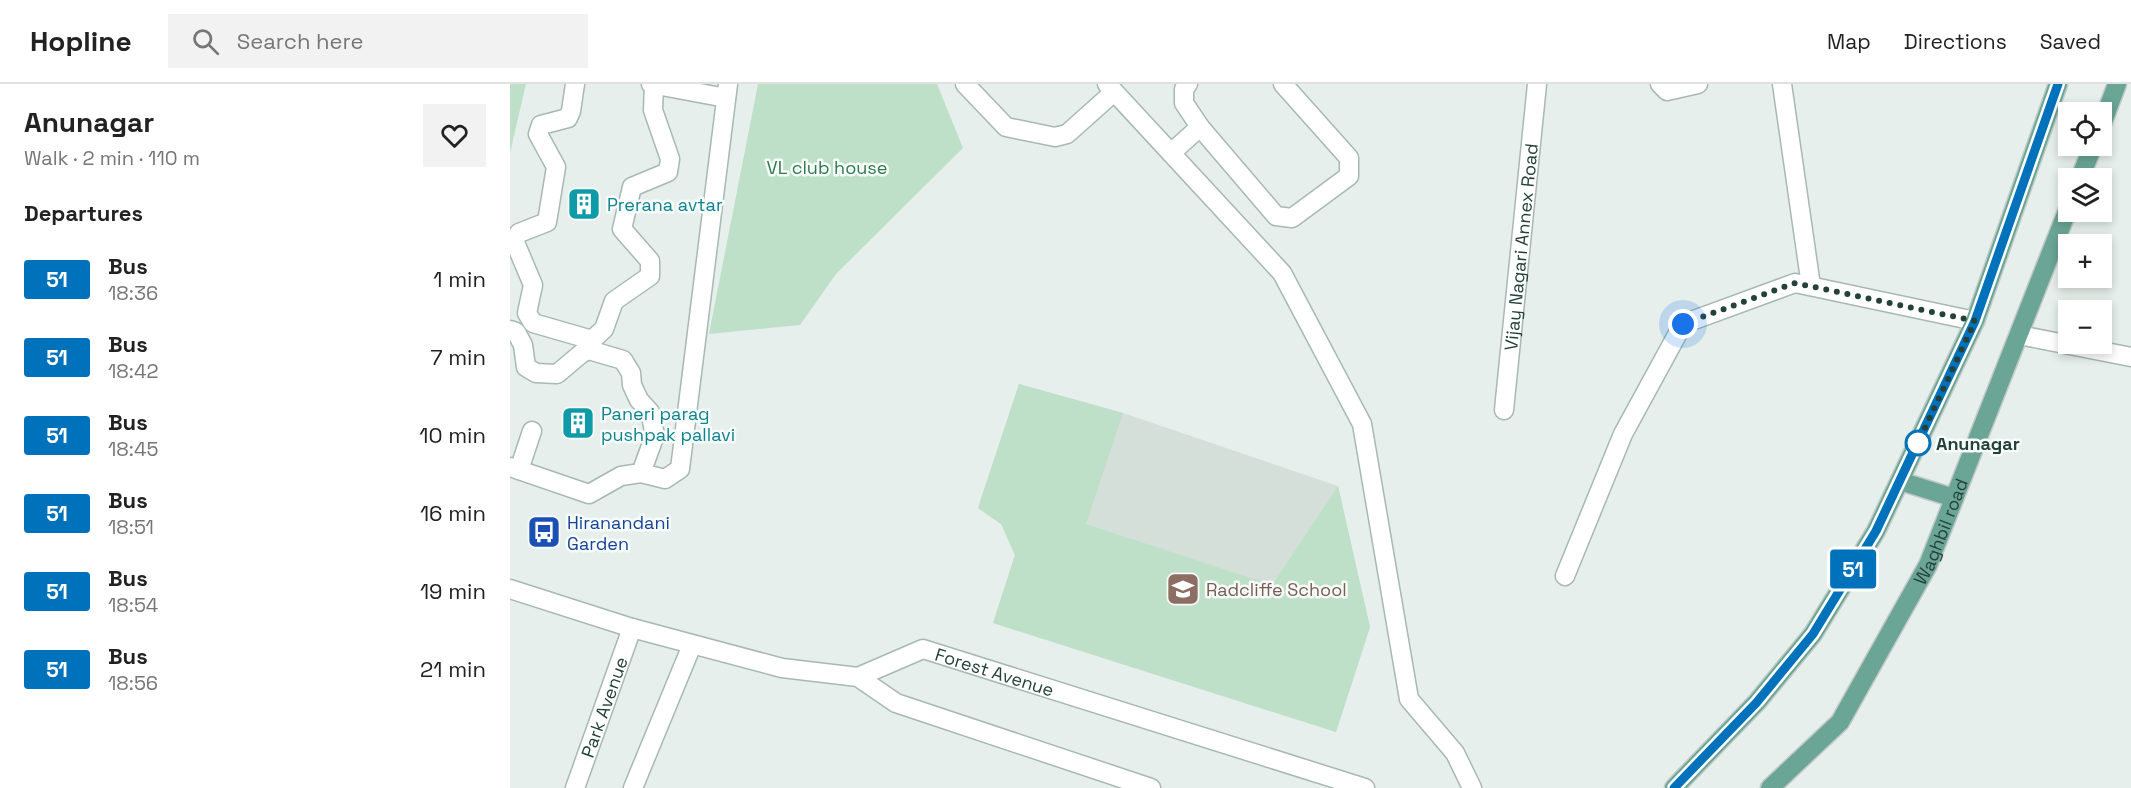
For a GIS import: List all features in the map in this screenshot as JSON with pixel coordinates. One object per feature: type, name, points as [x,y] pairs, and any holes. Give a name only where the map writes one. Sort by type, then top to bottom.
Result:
[{"type":"main road","points":[[1674,788],[1757,702],[1813,634],[1876,531],[1975,321],[2058,84]]},
{"type":"main road","points":[[2110,102],[2117,84]]},
{"type":"main road","name":"Waghbil road","points":[[1770,788],[1840,722],[1928,565],[2063,222]]},
{"type":"main road","points":[[1900,481],[1954,498]]},
{"type":"street","points":[[532,431],[514,469],[589,494],[621,476],[641,473],[666,479],[680,469],[727,91],[653,84],[653,110],[670,159],[668,172],[632,187],[622,229],[650,261],[650,276],[614,300],[604,328],[592,340],[532,323],[527,313],[533,285],[514,240],[519,233],[547,222],[556,167],[538,134],[542,125],[568,117],[572,111],[575,84]]},
{"type":"street","points":[[966,84],[1006,127],[1055,137],[1066,134],[1110,88],[1282,273],[1362,424],[1409,699],[1455,753],[1472,788]]},
{"type":"street","points":[[1188,84],[1184,89],[1184,102],[1200,127],[1276,216],[1292,218],[1349,176],[1349,158],[1283,84]]},
{"type":"street","name":"Vijay Nagari Annex Road","points":[[1504,410],[1537,84]]},
{"type":"street","points":[[1660,84],[1667,91],[1698,84]]},
{"type":"street","points":[[1782,84],[1811,286]]},
{"type":"street","points":[[1171,153],[1200,127]]},
{"type":"street","points":[[1565,576],[1623,434],[1683,324],[1795,283],[1975,321]]},
{"type":"street","points":[[510,330],[516,332],[523,345],[526,367],[536,373],[557,374],[582,353],[590,350],[623,360],[631,373],[632,385],[639,400],[650,412],[655,435],[641,473]]},
{"type":"street","points":[[2019,335],[2131,357]]},
{"type":"street","points":[[510,589],[632,628],[782,668],[858,677],[896,703],[1151,788]]},
{"type":"street","name":"Park Avenue","points":[[575,788],[632,628]]},
{"type":"street","points":[[633,788],[692,645]]},
{"type":"street","name":"Forest Avenue","points":[[858,677],[923,649],[1365,788]]},
{"type":"shaded area","name":"Radcliffe School","points":[[1019,384],[1123,413],[1338,486],[1370,627],[1336,732],[993,623],[1015,555],[1001,524],[978,508]]},
{"type":"green space","points":[[510,84],[526,84],[510,153]]},
{"type":"green space","name":"VL club house","points":[[758,84],[937,84],[963,148],[836,274],[800,325],[709,334]]},
{"type":"green space","name":"Radcliffe School","points":[[1019,384],[1123,413],[1086,524],[1272,585],[1338,486],[1370,627],[1336,732],[993,623],[1015,555],[1001,524],[978,508]]},
{"type":"bus line","name":"51","points":[[1674,788],[1757,702],[1813,634],[1876,531],[1975,321],[2058,84]]},
{"type":"place","name":"Prerana avtar","points":[[584,204]]},
{"type":"place","name":"Paneri parag pushpak pallavi","points":[[578,423]]},
{"type":"place","name":"Anunagar","points":[[1918,443]]},
{"type":"place","name":"Hiranandani Garden","points":[[544,532]]},
{"type":"place","name":"Radcliffe School","points":[[1183,589]]},
{"type":"route","points":[[1683,324],[1795,283],[1975,321],[1918,443]]}]
